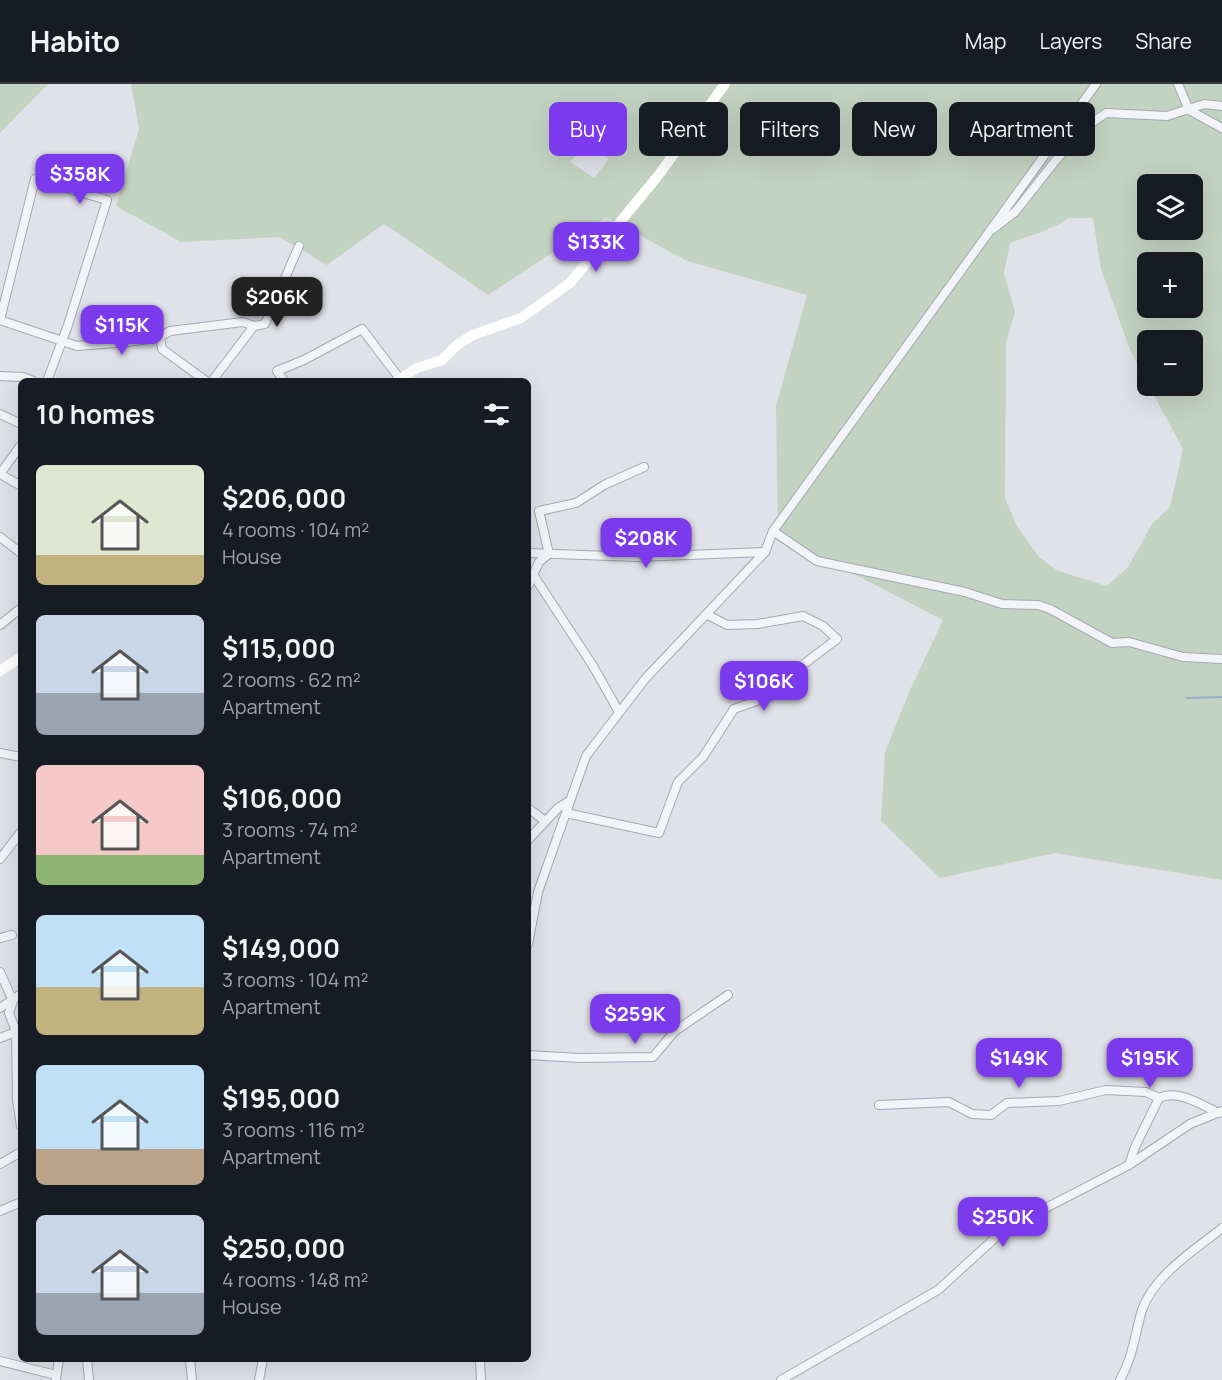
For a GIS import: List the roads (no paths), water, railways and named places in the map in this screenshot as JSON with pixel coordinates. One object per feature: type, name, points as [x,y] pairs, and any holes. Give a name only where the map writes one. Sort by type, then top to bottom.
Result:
[{"type":"street","points":[[401,378],[417,368],[442,360],[457,345],[473,335],[521,318],[570,283],[657,177],[725,84]]},
{"type":"street","points":[[531,928],[538,892],[586,756],[645,679],[708,615],[765,552],[773,531],[1096,84]]},
{"type":"street","points":[[1178,84],[1189,110],[1222,128]]},
{"type":"street","points":[[987,233],[1015,212],[1056,160],[1086,127],[1106,113],[1167,116],[1204,104],[1222,106]]},
{"type":"street","points":[[48,378],[62,340],[107,200],[35,179],[0,320],[62,340],[77,346],[160,337],[170,331],[243,322],[254,326],[265,324],[299,246]]},
{"type":"street","points":[[214,378],[254,326]]},
{"type":"street","points":[[282,378],[277,371],[304,360],[362,330],[397,378]]},
{"type":"street","points":[[160,337],[162,349],[202,378]]},
{"type":"street","points":[[0,376],[26,378]]},
{"type":"street","points":[[0,414],[18,423]]},
{"type":"street","points":[[18,449],[1,470],[18,484]]},
{"type":"street","points":[[549,554],[539,511],[576,503],[604,485],[644,467]]},
{"type":"street","points":[[773,531],[817,561],[965,592],[1002,604],[1038,605],[1050,609],[1112,643],[1129,642],[1184,657],[1222,659]]},
{"type":"street","points":[[0,537],[18,551]]},
{"type":"street","points":[[531,553],[637,557],[765,552]]},
{"type":"street","points":[[531,581],[539,562],[549,554]]},
{"type":"street","points":[[534,576],[620,712]]},
{"type":"street","points":[[0,625],[18,610]]},
{"type":"street","points":[[566,813],[659,833],[678,783],[703,757],[734,709],[796,687],[792,673],[837,639],[823,626],[803,616],[758,624],[727,625],[708,615]]},
{"type":"street","points":[[0,671],[18,659]]},
{"type":"street","points":[[0,753],[18,756]]},
{"type":"street","points":[[531,837],[545,821],[569,801]]},
{"type":"street","points":[[531,810],[545,821]]},
{"type":"street","points":[[0,859],[18,836]]},
{"type":"street","points":[[0,938],[12,935]]},
{"type":"street","points":[[0,972],[13,1001],[9,1013],[18,1028]]},
{"type":"street","points":[[531,1055],[653,1058],[675,1031],[728,996]]},
{"type":"street","points":[[0,1008],[18,997]]},
{"type":"street","points":[[0,1038],[18,1030]]},
{"type":"street","points":[[18,1065],[18,1106]]},
{"type":"street","points":[[879,1105],[949,1102],[972,1114],[991,1115],[1007,1103],[1059,1101],[1106,1090],[1146,1092],[1159,1098]]},
{"type":"street","points":[[1129,1165],[1134,1147],[1159,1098],[1166,1095],[1179,1095],[1221,1112]]},
{"type":"street","points":[[781,1380],[938,1290],[1005,1229],[1129,1165],[1190,1124],[1221,1112]]},
{"type":"street","points":[[0,1164],[18,1154]]},
{"type":"street","points":[[0,1211],[18,1203]]},
{"type":"street","points":[[1120,1380],[1131,1361],[1143,1308],[1165,1275],[1222,1228]]},
{"type":"street","points":[[0,1361],[56,1378],[59,1362]]},
{"type":"street","points":[[87,1362],[89,1380]]},
{"type":"street","points":[[190,1362],[192,1380]]},
{"type":"street","points":[[259,1380],[262,1362]]},
{"type":"street","points":[[480,1362],[481,1380]]},
{"type":"waterway","points":[[1187,698],[1222,697]]}]
